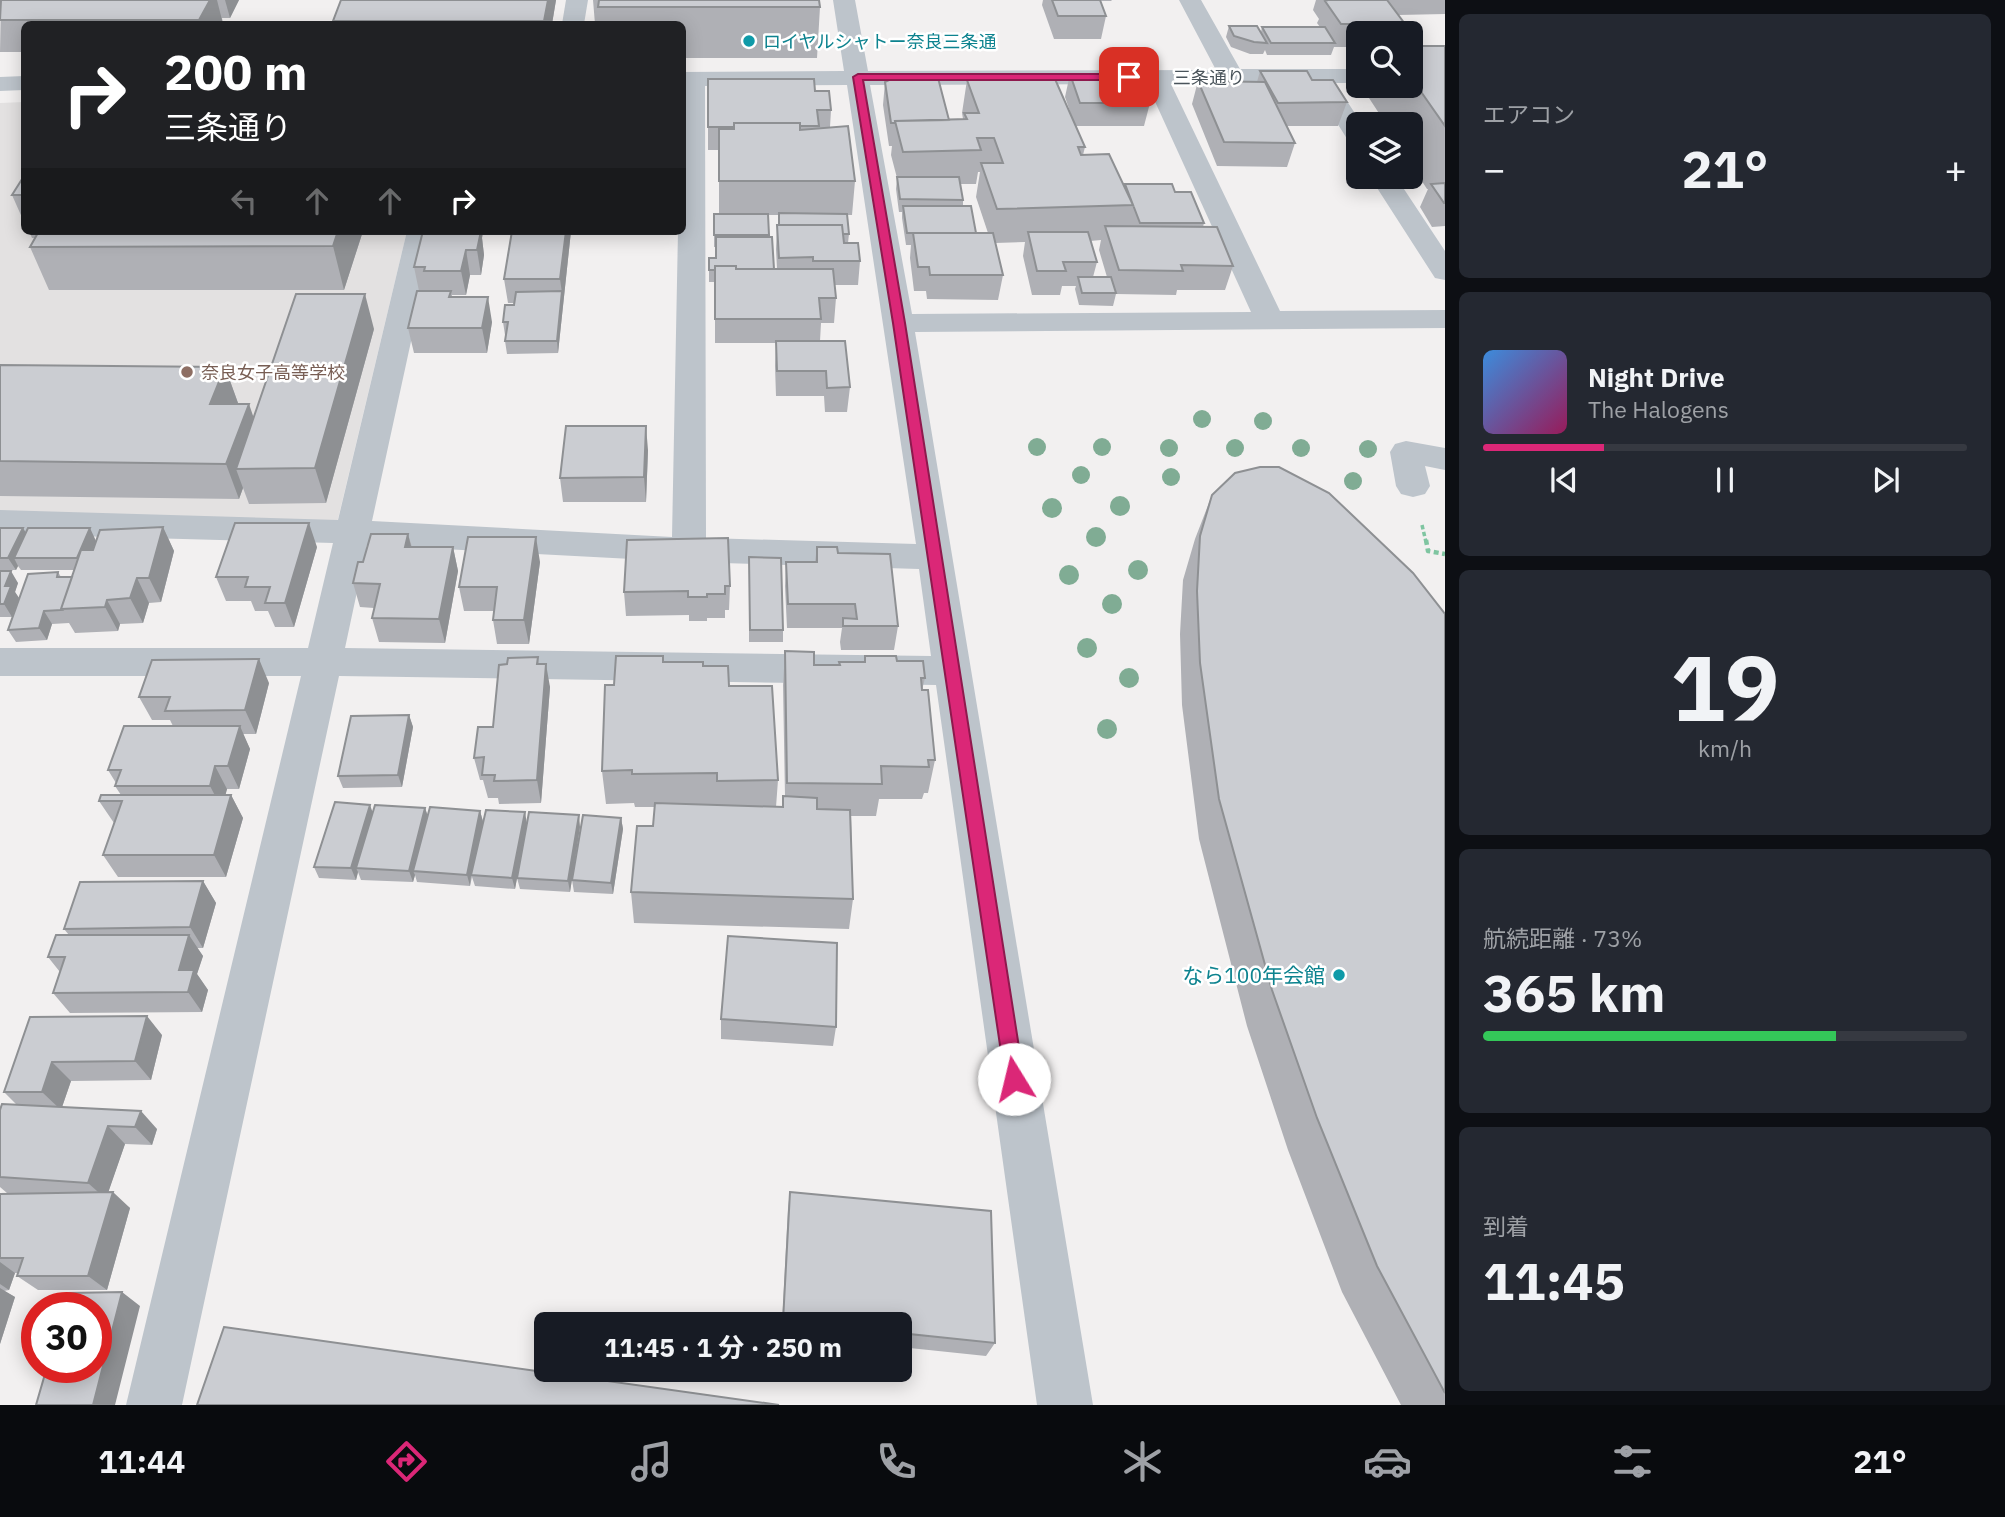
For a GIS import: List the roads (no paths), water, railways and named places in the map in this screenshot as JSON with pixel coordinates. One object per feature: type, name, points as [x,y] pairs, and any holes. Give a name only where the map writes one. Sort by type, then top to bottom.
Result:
[{"type":"street","points":[[574,21],[577,0]]},
{"type":"street","points":[[845,0],[899,323],[1065,1405]]},
{"type":"street","points":[[1190,0],[1232,77]]},
{"type":"street","points":[[1319,76],[1346,118]]},
{"type":"street","name":"三条通り","points":[[688,79],[1346,76]]},
{"type":"street","points":[[1156,77],[1269,319]]},
{"type":"street","points":[[688,79],[688,551]]},
{"type":"street","points":[[0,83],[21,83]]},
{"type":"street","points":[[1392,189],[1445,272]]},
{"type":"street","points":[[154,1405],[420,235]]},
{"type":"street","points":[[899,323],[1445,319]]},
{"type":"street","points":[[1413,486],[1406,452],[1445,459]]},
{"type":"street","points":[[0,522],[353,532],[688,551],[934,557]]},
{"type":"street","points":[[0,662],[323,662],[951,671]]},
{"type":"place","name":"ロイヤルシャトー奈良三条通","points":[[749,41]]},
{"type":"place","name":"奈良女子高等学校","points":[[187,372]]},
{"type":"place","name":"なら100年会館","points":[[1339,975]]}]
